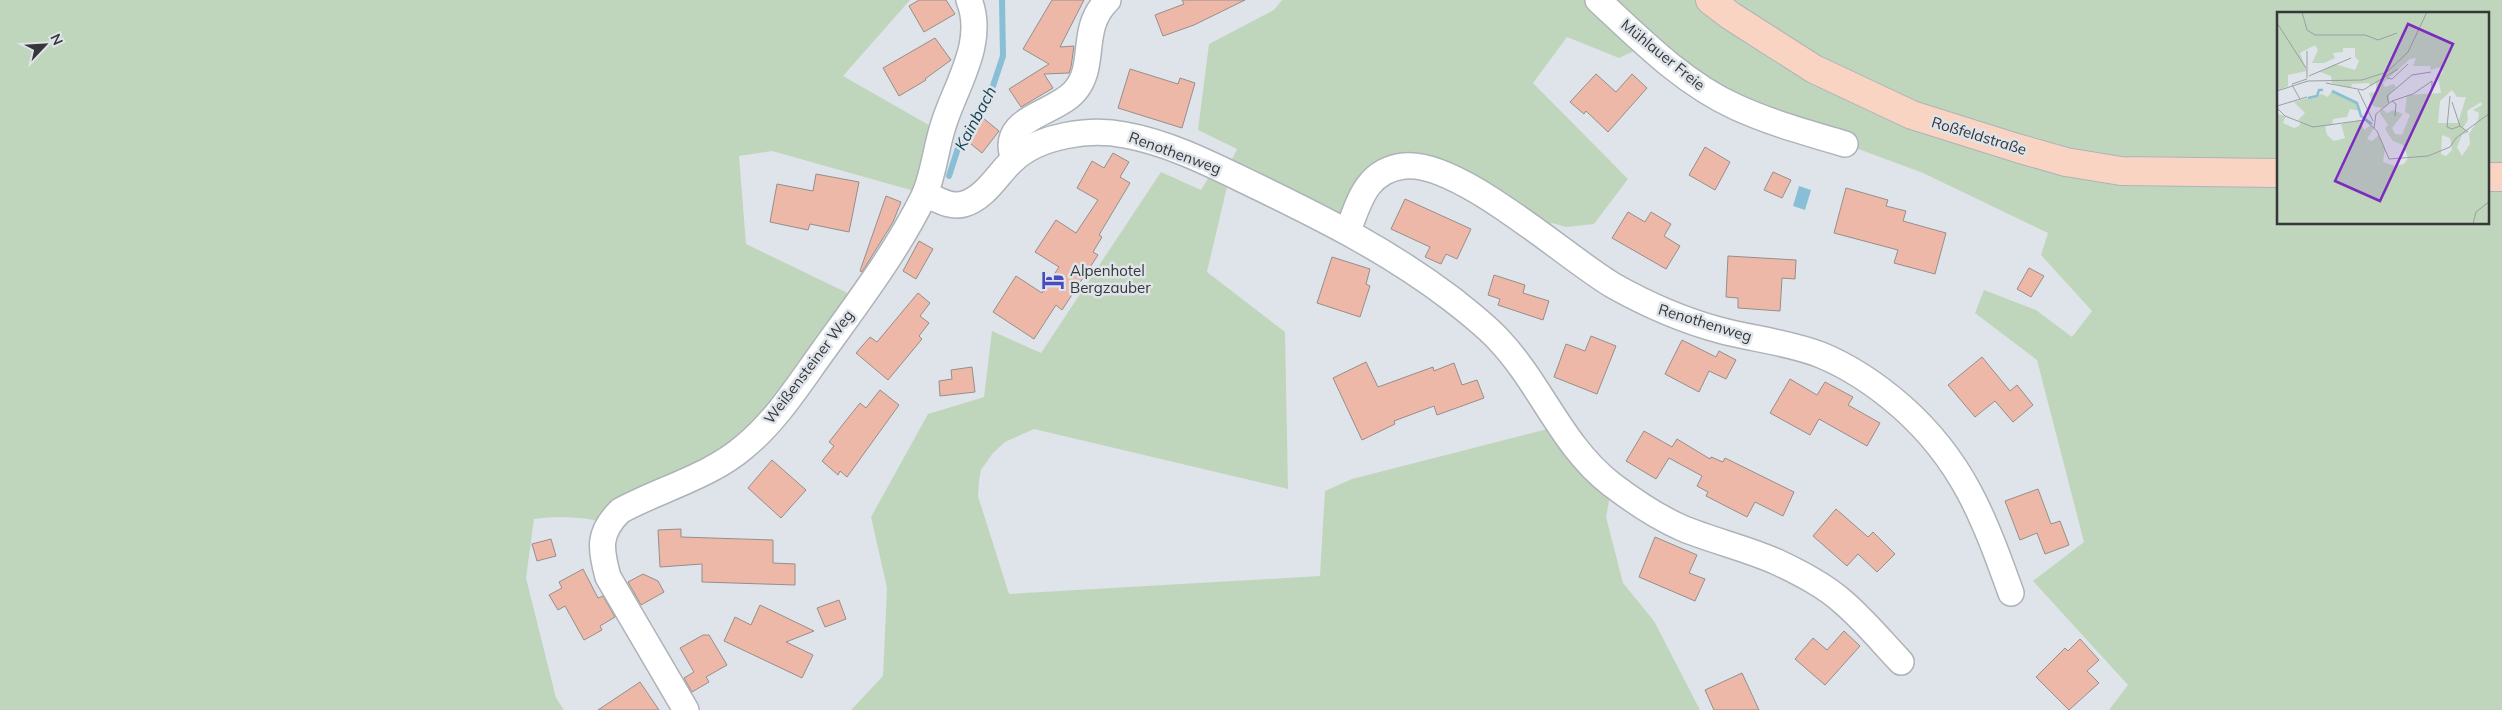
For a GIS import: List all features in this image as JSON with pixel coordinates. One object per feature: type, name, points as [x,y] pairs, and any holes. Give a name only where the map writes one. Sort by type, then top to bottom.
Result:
[{"type":"main road","name":"Roßfeldstraße","points":[[1710,0],[1814,69],[1912,115],[2017,148],[2066,162],[2121,171],[2277,173]]},
{"type":"street","name":"Weißensteiner Weg","points":[[686,710],[608,577],[602,551],[606,528],[620,511],[730,458],[762,429],[781,408],[860,299],[897,245],[925,194],[944,122],[965,72],[971,49],[973,26],[970,0]]},
{"type":"street","points":[[1014,158],[1009,146],[1012,134],[1020,125],[1074,92],[1081,82],[1085,71],[1093,20],[1108,0]]},
{"type":"street","name":"Mühlauer Freie","points":[[1598,0],[1662,58],[1703,88],[1736,107],[1788,127],[1845,144]]},
{"type":"street","name":"Renothenweg","points":[[925,194],[951,205],[964,204],[976,198],[1014,158],[1056,138],[1090,133],[1126,135],[1157,144],[1215,167],[1348,231],[1392,257],[1435,287],[1498,339],[1520,366],[1574,449],[1612,485],[1681,528],[1775,561],[1821,586],[1842,601],[1901,662]]},
{"type":"street","name":"Renothenweg","points":[[1348,231],[1363,191],[1384,172],[1405,165],[1428,168],[1490,198],[1612,285],[1653,307],[1720,330],[1820,355],[1851,370],[1901,406],[1925,428],[1946,454],[1979,508],[2011,593]]},
{"type":"green space","points":[[0,0],[910,0],[843,76],[941,132],[925,194],[772,151],[739,156],[746,244],[860,299],[762,429],[608,523],[571,517],[534,519],[526,578],[556,698],[564,710],[0,710]]},
{"type":"green space","points":[[1282,0],[2502,0],[2502,710],[2109,710],[2128,685],[2033,581],[2084,542],[2037,360],[1975,313],[1984,290],[2036,310],[2072,337],[2092,311],[2041,255],[2048,233],[1923,173],[1845,144],[1788,127],[1647,45],[1619,58],[1567,37],[1533,83],[1628,179],[1594,224],[1566,227],[1552,223],[1535,230],[1451,178],[1384,172],[1348,231],[1230,174],[1207,272],[1285,332],[1288,489],[1034,429],[1005,442],[993,453],[981,470],[978,496],[1009,594],[1320,576],[1325,491],[1352,479],[1559,426],[1612,485],[1606,517],[1623,583],[1654,621],[1700,710],[851,710],[883,676],[887,588],[871,517],[928,414],[984,397],[992,331],[1041,353],[1161,172],[1201,190],[1215,167],[1226,172],[1237,149],[1198,130],[1209,44],[1274,10]]},
{"type":"water","points":[[1799,186],[1811,190],[1805,210],[1793,206]]},
{"type":"building","points":[[919,0],[946,0],[955,14],[924,32],[909,6]]},
{"type":"building","points":[[1052,0],[1084,0],[1060,47],[1074,46],[1071,67],[1069,73],[1044,74],[1053,88],[1021,107],[1009,89],[1049,64],[1023,49]]},
{"type":"building","points":[[1182,0],[1245,0],[1194,25],[1163,36],[1155,15],[1184,4]]},
{"type":"building","points":[[935,38],[951,60],[926,80],[899,96],[883,68]]},
{"type":"building","points":[[1130,69],[1178,84],[1180,78],[1195,83],[1182,128],[1118,108]]},
{"type":"building","points":[[1596,74],[1616,92],[1632,74],[1647,88],[1608,132],[1586,111],[1584,114],[1570,102]]},
{"type":"building","points":[[983,118],[999,131],[982,153],[966,140]]},
{"type":"building","points":[[1705,147],[1730,162],[1715,190],[1689,175]]},
{"type":"building","points":[[1113,153],[1129,162],[1120,177],[1130,183],[1099,235],[1102,237],[1093,252],[1098,255],[1062,310],[1056,305],[1034,339],[993,312],[1016,276],[1042,293],[1059,267],[1035,252],[1056,220],[1076,233],[1098,200],[1077,188],[1092,161],[1104,168]]},
{"type":"building","points":[[1773,172],[1791,180],[1782,198],[1764,190]]},
{"type":"building","points":[[816,174],[859,182],[849,232],[810,224],[808,230],[770,222],[777,184],[813,191]]},
{"type":"building","points":[[1846,188],[1888,200],[1886,206],[1906,211],[1903,221],[1946,233],[1935,274],[1894,263],[1898,250],[1834,233]]},
{"type":"building","points":[[886,196],[901,202],[893,222],[862,272],[860,271]]},
{"type":"building","points":[[1405,199],[1471,229],[1457,259],[1446,254],[1441,264],[1425,257],[1430,247],[1391,229]]},
{"type":"building","points":[[1628,212],[1645,222],[1651,212],[1671,224],[1664,236],[1680,246],[1666,269],[1612,238]]},
{"type":"building","points":[[919,241],[933,249],[916,279],[903,271]]},
{"type":"building","points":[[1728,256],[1796,260],[1795,279],[1782,278],[1780,311],[1738,308],[1738,298],[1726,297]]},
{"type":"building","points":[[1332,257],[1370,269],[1366,284],[1370,286],[1360,317],[1317,303]]},
{"type":"building","points":[[2029,268],[2044,276],[2031,297],[2017,289]]},
{"type":"building","points":[[1494,275],[1525,285],[1523,293],[1549,301],[1543,320],[1498,305],[1500,299],[1488,295]]},
{"type":"building","points":[[918,293],[930,303],[920,316],[929,323],[919,336],[922,339],[888,380],[856,353],[870,337],[877,342]]},
{"type":"building","points":[[1591,336],[1616,346],[1597,394],[1554,377],[1566,344],[1585,351]]},
{"type":"building","points":[[1682,340],[1716,357],[1719,351],[1736,360],[1726,379],[1709,371],[1699,392],[1665,374]]},
{"type":"building","points":[[1982,357],[2010,391],[2017,385],[2033,405],[2013,422],[1995,401],[1975,417],[1948,385]]},
{"type":"building","points":[[1366,362],[1378,387],[1433,367],[1434,371],[1454,363],[1462,385],[1477,380],[1484,398],[1437,415],[1434,406],[1394,421],[1395,424],[1362,440],[1333,378]]},
{"type":"building","points":[[972,367],[975,392],[940,396],[939,381],[952,379],[951,370]]},
{"type":"building","points":[[1790,379],[1817,395],[1825,382],[1853,397],[1848,405],[1880,423],[1867,446],[1819,419],[1810,435],[1770,413]]},
{"type":"building","points":[[880,390],[899,405],[847,477],[840,471],[838,475],[822,461],[834,446],[829,442],[860,403],[866,408]]},
{"type":"building","points":[[1644,431],[1672,447],[1677,439],[1710,459],[1711,457],[1723,462],[1725,458],[1794,492],[1783,516],[1755,502],[1747,517],[1706,496],[1708,492],[1697,486],[1702,476],[1669,458],[1656,479],[1626,461]]},
{"type":"building","points":[[772,460],[806,490],[781,518],[748,488]]},
{"type":"building","points":[[2038,489],[2051,524],[2060,521],[2069,545],[2045,554],[2037,533],[2020,540],[2005,501]]},
{"type":"building","points":[[1836,509],[1868,537],[1873,532],[1895,554],[1877,572],[1858,554],[1847,566],[1813,536]]},
{"type":"building","points":[[681,529],[681,537],[773,540],[773,563],[795,564],[795,585],[702,582],[702,564],[660,567],[658,530]]},
{"type":"building","points":[[1655,537],[1697,555],[1689,573],[1705,579],[1695,601],[1639,577]]},
{"type":"building","points":[[551,539],[556,556],[537,561],[532,544]]},
{"type":"building","points":[[583,569],[598,598],[603,596],[615,617],[600,626],[602,630],[584,640],[565,606],[558,610],[549,595],[562,588],[559,582]]},
{"type":"building","points":[[643,574],[658,581],[664,592],[641,605],[628,582]]},
{"type":"building","points":[[839,600],[846,619],[825,627],[817,608]]},
{"type":"building","points":[[760,605],[814,631],[786,642],[813,655],[802,678],[724,641],[735,617],[751,625]]},
{"type":"building","points":[[1844,631],[1860,646],[1825,685],[1795,659],[1813,638],[1827,650]]},
{"type":"building","points":[[703,635],[709,635],[727,665],[706,677],[709,682],[692,692],[684,678],[694,672],[680,648]]},
{"type":"building","points":[[2080,639],[2099,660],[2087,671],[2099,683],[2069,710],[2036,677],[2065,648],[2068,651]]},
{"type":"building","points":[[1742,673],[1759,710],[1714,710],[1705,690]]},
{"type":"building","points":[[640,682],[659,710],[598,710]]},
{"type":"waterway","name":"Kainbach","points":[[949,176],[960,142],[992,89],[1003,56],[1002,0]]},
{"type":"place","name":"Alpenhotel Bergzauber","points":[[1053,280]]}]
